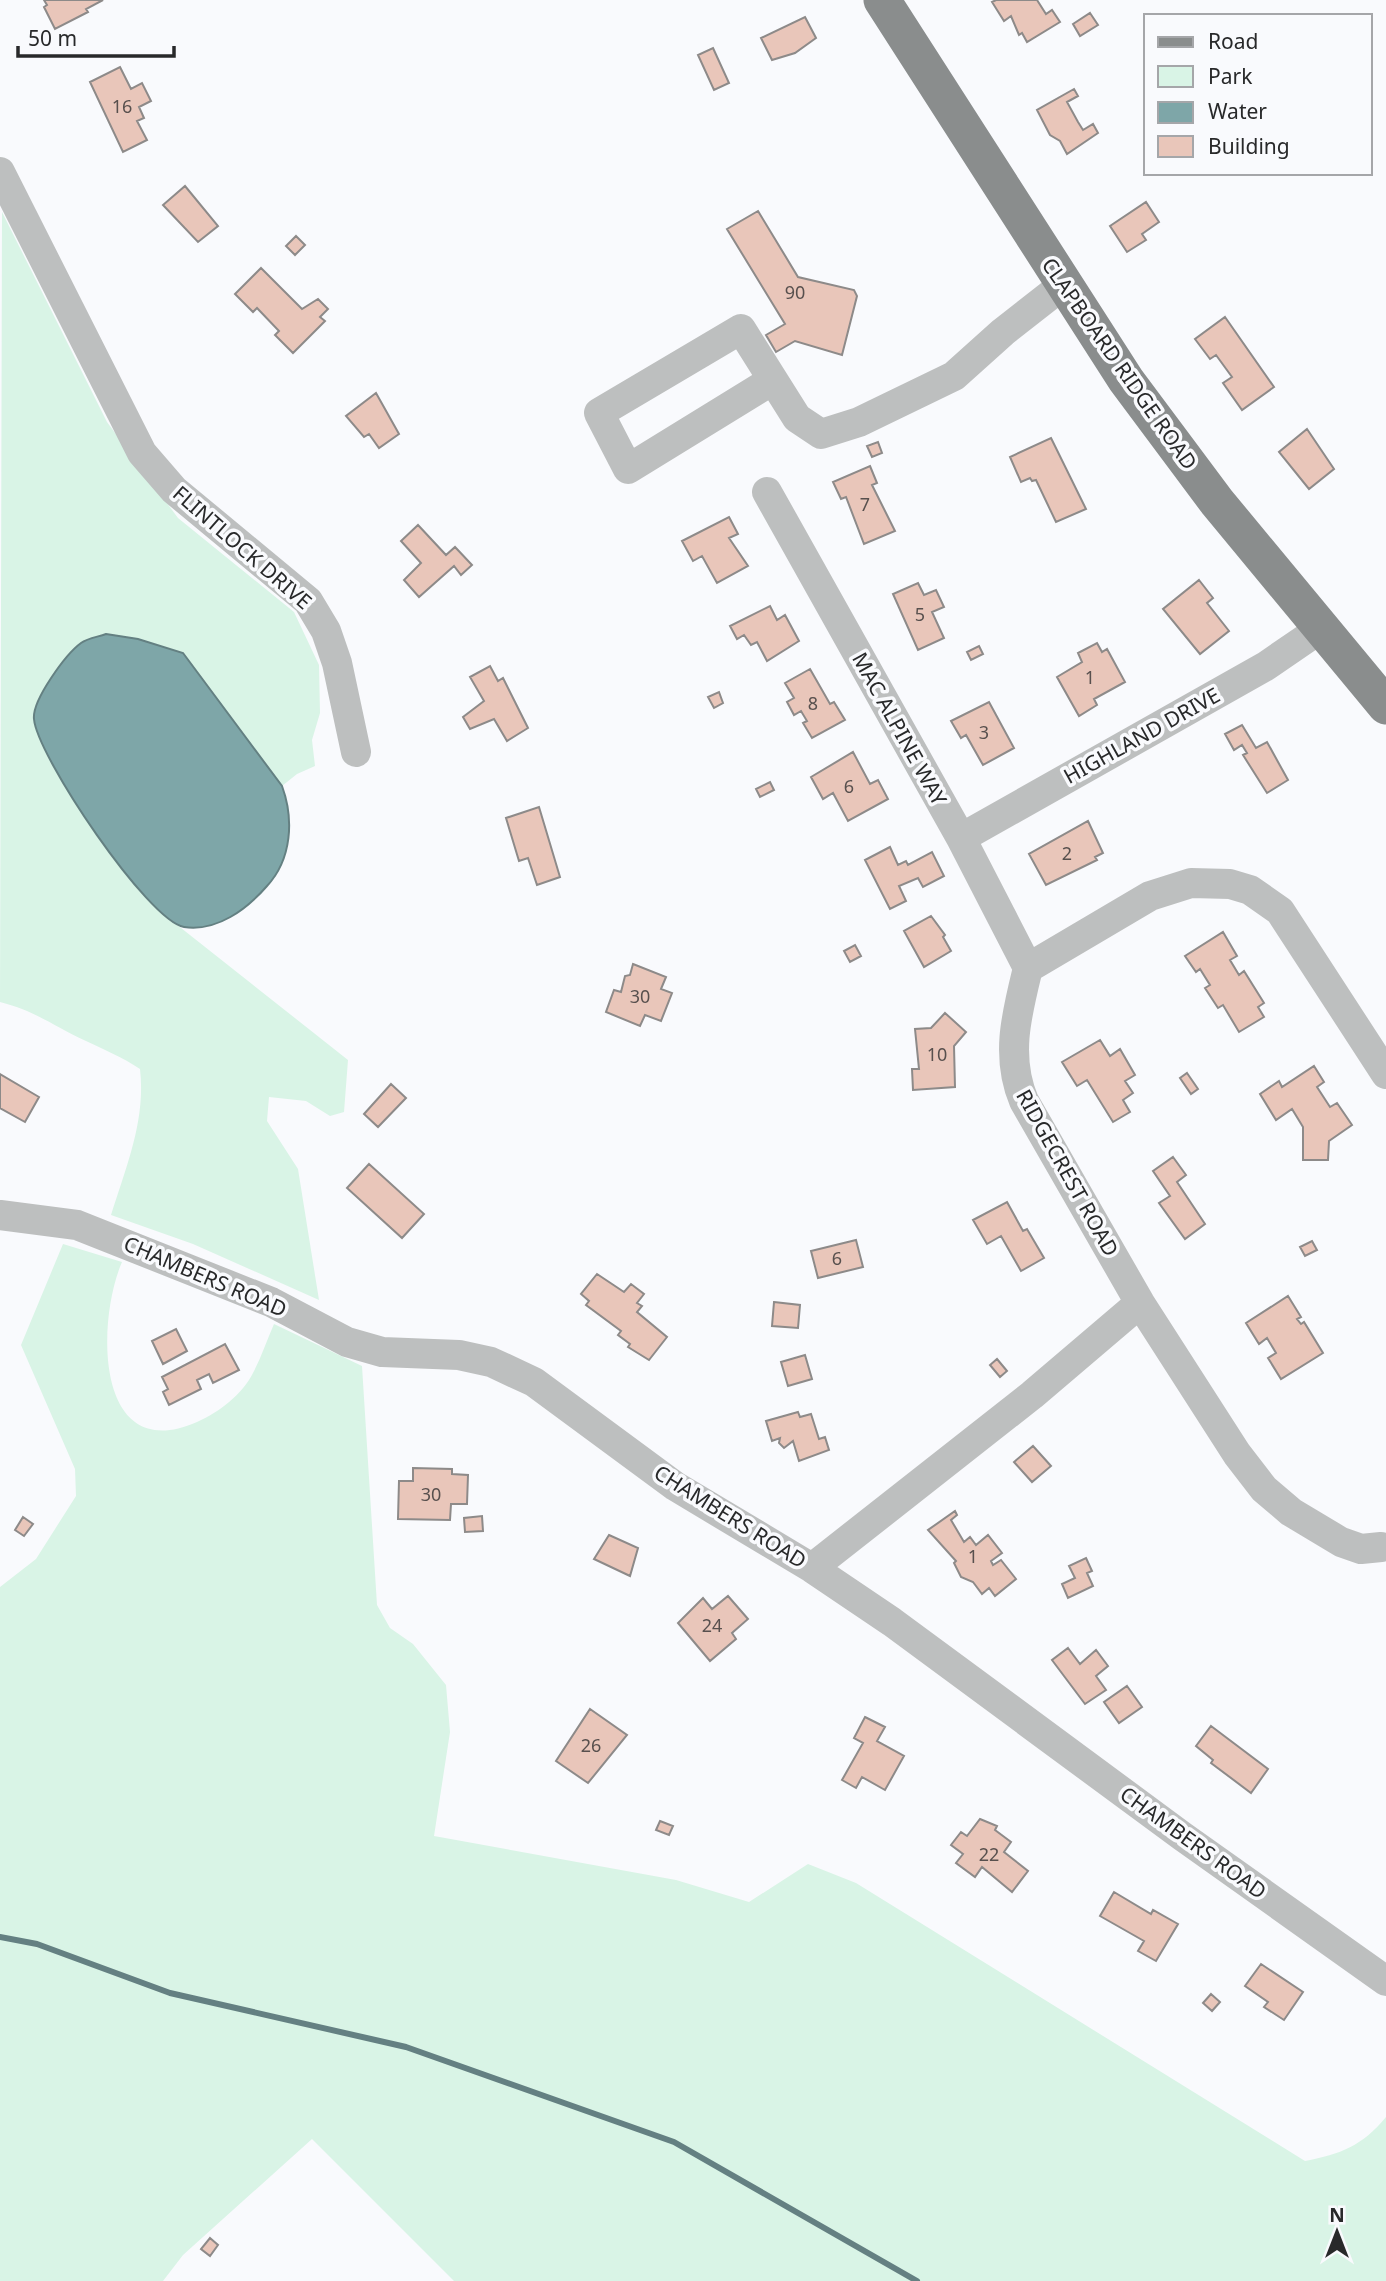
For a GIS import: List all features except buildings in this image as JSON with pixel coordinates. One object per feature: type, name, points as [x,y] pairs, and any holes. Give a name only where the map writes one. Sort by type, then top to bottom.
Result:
[{"type":"main road","name":"CLAPBOARD RIDGE ROAD","points":[[883,0],[1063,285],[1166,436],[1320,629],[1386,706]]},
{"type":"street","name":"FLINTLOCK DRIVE","points":[[0,172],[142,453],[174,490],[308,601],[326,631],[337,663],[356,752]]},
{"type":"street","points":[[771,381],[628,469],[599,414],[741,329],[771,381],[797,418],[821,434],[859,422],[954,376],[1003,332],[1063,285]]},
{"type":"street","name":"MAC ALPINE WAY","points":[[767,492],[961,838],[1028,968]]},
{"type":"street","name":"HIGHLAND DRIVE","points":[[961,838],[1266,666],[1320,629]]},
{"type":"street","points":[[1028,968],[1150,896],[1191,883],[1230,884],[1250,890],[1280,911],[1386,1074]]},
{"type":"street","name":"RIDGECREST ROAD","points":[[1028,968],[1012,1051],[1017,1085],[1140,1303],[1237,1454],[1264,1489],[1291,1512],[1341,1542],[1361,1549],[1381,1547]]},
{"type":"street","name":"CHAMBERS ROAD","points":[[0,1215],[77,1225],[271,1302],[347,1342],[382,1352],[459,1355],[491,1362],[534,1381],[675,1486],[812,1568],[892,1622],[1182,1836],[1386,1981]]},
{"type":"street","points":[[812,1568],[1032,1395],[1140,1303]]},
{"type":"green space","points":[[2,212],[107,422],[178,518],[294,612],[319,665],[320,713],[312,740],[315,766],[297,774],[282,786],[183,653],[138,639],[106,634],[147,896],[176,924],[348,1060],[344,1112],[330,1116],[306,1101],[269,1097],[267,1121],[298,1169],[319,1300],[193,1244],[111,1215],[137,1125],[140,1069],[34,1014],[0,1002]]},
{"type":"green space","points":[[63,1244],[122,1262],[108,1319],[107,1351],[111,1381],[122,1407],[139,1424],[163,1431],[197,1422],[221,1408],[236,1396],[248,1381],[274,1324],[362,1366],[377,1605],[390,1628],[413,1644],[446,1685],[450,1732],[434,1836],[676,1880],[749,1902],[808,1864],[856,1883],[1305,2161],[1350,2147],[1368,2135],[1386,2117],[1386,2281],[454,2281],[312,2139],[183,2255],[163,2281],[0,2281],[0,1587],[36,1559],[76,1496],[75,1469],[21,1345]]},
{"type":"water","points":[[106,634],[138,639],[183,653],[282,786],[289,825],[282,864],[259,895],[241,910],[219,922],[196,928],[184,927],[167,918],[146,897],[97,835],[73,799],[40,738],[34,719],[35,711],[51,678],[81,643]]},
{"type":"waterway","points":[[0,1937],[37,1944],[170,1993],[406,2047],[674,2142],[917,2281]]}]
